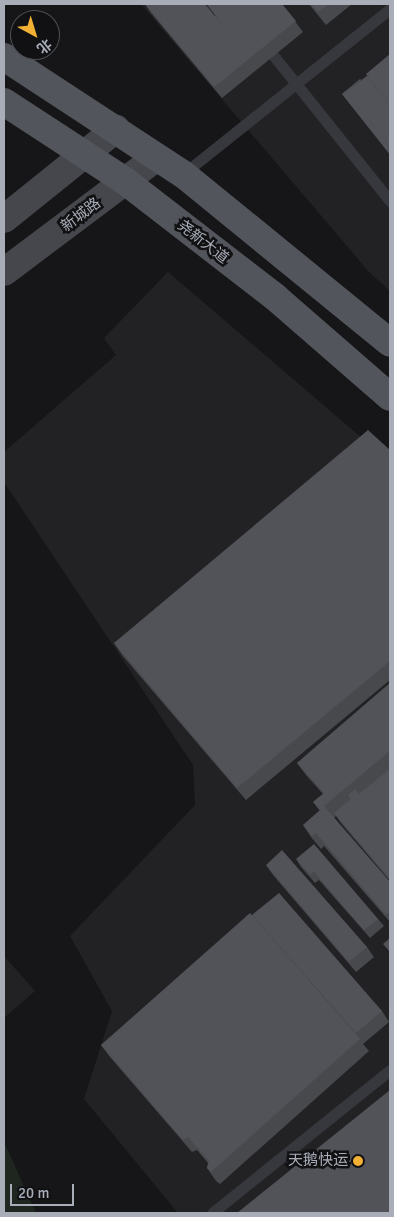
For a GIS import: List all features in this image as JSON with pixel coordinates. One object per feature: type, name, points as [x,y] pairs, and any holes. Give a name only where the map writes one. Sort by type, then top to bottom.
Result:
[{"type":"main road","points":[[4,57],[183,174],[390,343]]},
{"type":"main road","name":"尧新大道","points":[[4,102],[125,181],[275,298],[390,397]]},
{"type":"main road","points":[[4,219],[116,130]]},
{"type":"main road","name":"新城路","points":[[4,272],[157,157]]},
{"type":"lane","points":[[183,174],[390,9]]},
{"type":"lane","points":[[274,55],[390,201]]},
{"type":"lane","points":[[212,1213],[390,1070]]},
{"type":"shaded area","points":[[141,4],[390,4],[390,291],[369,272]]},
{"type":"shaded area","points":[[168,272],[390,462],[390,1213],[178,1213],[84,1099],[112,1011],[70,936],[195,805],[193,765],[4,482],[4,452],[116,355],[104,338]]},
{"type":"shaded area","points":[[4,956],[35,991],[4,1018]]},
{"type":"shaded area","points":[[4,1146],[6,1146],[36,1213],[4,1213]]},
{"type":"building","points":[[145,4],[205,4],[224,27],[207,4],[282,4],[296,21],[214,87]]},
{"type":"building","points":[[311,4],[329,4],[318,12]]},
{"type":"building","points":[[390,54],[390,105],[366,74]]},
{"type":"building","points":[[367,76],[390,105],[390,147],[346,92]]},
{"type":"building","points":[[360,79],[346,92],[390,147],[390,154],[342,94]]},
{"type":"building","points":[[368,430],[390,450],[390,661],[237,788],[114,643]]},
{"type":"building","points":[[390,683],[390,751],[324,806],[390,882],[390,912],[386,915],[316,833],[312,836],[303,825],[320,810],[313,802],[324,793],[297,763]]},
{"type":"building","points":[[388,770],[390,773],[390,829],[388,830],[390,833],[390,879],[334,813],[351,799],[348,795],[355,789],[359,794]]},
{"type":"building","points":[[314,844],[378,919],[364,930],[314,872],[310,875],[296,859]]},
{"type":"building","points":[[282,850],[367,947],[349,962],[266,865]]},
{"type":"building","points":[[279,893],[382,1011],[356,1033],[252,915]]},
{"type":"building","points":[[250,913],[360,1039],[211,1172],[207,1168],[209,1161],[188,1137],[183,1140],[101,1045]]},
{"type":"building","points":[[390,938],[390,952],[383,944]]},
{"type":"building","name":"天鹅快运","points":[[390,1090],[390,1213],[237,1213]]},
{"type":"place","name":"天鹅快运","points":[[358,1161]]}]
